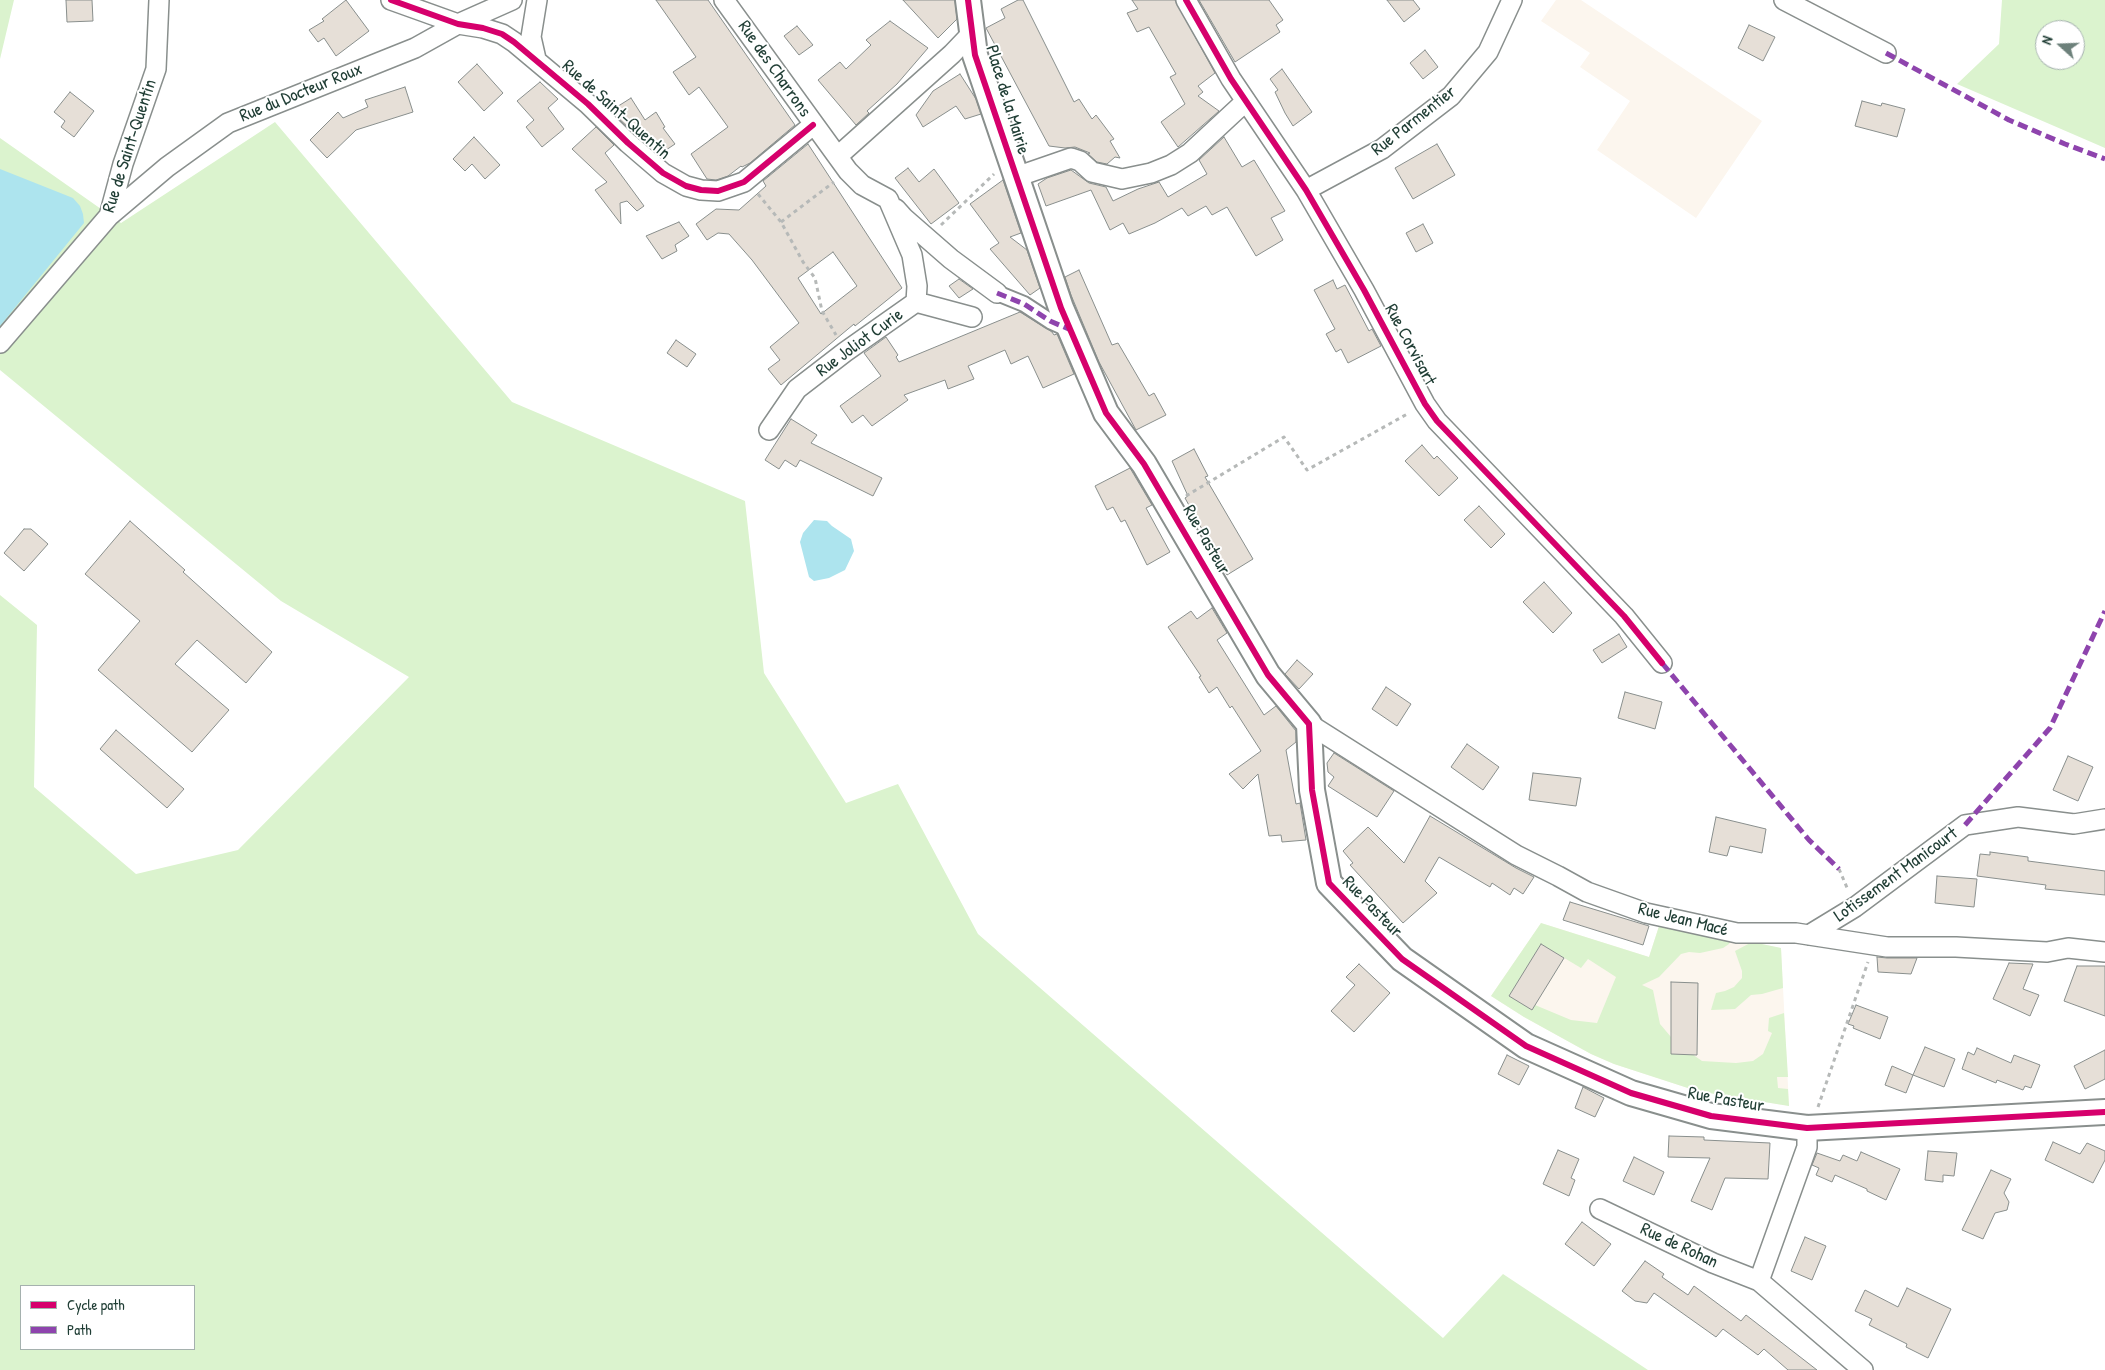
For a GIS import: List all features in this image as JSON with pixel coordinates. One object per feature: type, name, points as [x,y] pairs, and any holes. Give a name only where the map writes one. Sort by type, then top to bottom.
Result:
[{"type":"street","name":"Rue de Saint-Quentin","points":[[0,344],[109,216],[123,164],[156,69],[159,0]]},
{"type":"street","name":"Rue de Saint-Quentin","points":[[390,0],[458,24],[483,28],[502,34],[536,59],[663,173],[686,186],[718,191],[744,182],[813,125]]},
{"type":"street","name":"Rue du Docteur Roux","points":[[109,216],[167,167],[228,123],[415,48],[458,24],[512,0]]},
{"type":"street","points":[[536,59],[532,37],[537,0]]},
{"type":"street","name":"Rue des Charrons","points":[[724,0],[813,125],[862,185],[888,200],[904,218],[951,259],[997,293]]},
{"type":"street","name":"Place de la Mairie","points":[[968,0],[975,55],[1013,170]]},
{"type":"street","name":"Rue Corvisart","points":[[1186,0],[1210,44],[1306,190],[1364,290],[1425,404],[1437,421],[1624,616],[1662,663]]},
{"type":"street","name":"Rue Parmentier","points":[[1306,190],[1382,149],[1451,96],[1488,52],[1512,0]]},
{"type":"street","points":[[1784,0],[1886,53]]},
{"type":"street","points":[[843,163],[973,32]]},
{"type":"street","points":[[1013,170],[1071,158],[1080,161],[1092,172],[1122,179],[1151,173],[1171,165],[1190,153],[1246,101]]},
{"type":"street","name":"Rue Pasteur","points":[[1013,170],[1061,308],[1106,413],[1144,464],[1268,675],[1309,724],[1312,790],[1329,883],[1402,959],[1526,1046],[1631,1093],[1711,1116],[1811,1128],[2105,1112]]},
{"type":"street","points":[[888,200],[912,255],[917,286],[916,302]]},
{"type":"street","points":[[997,293],[1024,304],[1050,321],[1071,330]]},
{"type":"street","name":"Rue Joliot Curie","points":[[769,430],[797,389],[845,352],[916,302],[972,317]]},
{"type":"street","name":"Rue Jean Macé","points":[[1309,724],[1516,855],[1587,892],[1646,913],[1737,934],[1796,933],[1874,945],[2047,952],[2068,948],[2105,952]]},
{"type":"street","name":"Lotissement Manicourt","points":[[1809,935],[1855,907],[1965,825],[2018,817],[2074,824],[2105,819]]},
{"type":"street","points":[[1759,1281],[1807,1147],[1811,1128]]},
{"type":"street","name":"Rue de Rohan","points":[[1600,1209],[1713,1263],[1759,1281],[1863,1370]]},
{"type":"path","points":[[780,222],[843,163]]},
{"type":"path","points":[[927,238],[994,174],[1013,170]]},
{"type":"path","points":[[744,182],[761,197],[780,222],[802,262],[815,278],[822,311],[845,352]]},
{"type":"path","points":[[1169,506],[1284,437],[1308,470],[1425,404]]},
{"type":"path","points":[[1811,1128],[1874,945]]},
{"type":"shaded area","points":[[1556,0],[1581,0],[1762,121],[1696,218],[1597,150],[1630,101],[1580,67],[1590,53],[1541,21]]},
{"type":"shaded area","points":[[1541,923],[1649,957],[1660,923],[1688,932],[1708,933],[1781,948],[1789,1106],[1697,1091],[1614,1064],[1591,1054],[1524,1017],[1491,996]]},
{"type":"green space","points":[[0,0],[14,0],[0,59]]},
{"type":"green space","points":[[2002,0],[2105,0],[2105,148],[1957,84],[1999,44]]},
{"type":"green space","points":[[275,122],[512,402],[745,501],[764,673],[846,803],[898,784],[978,934],[1443,1338],[1503,1274],[1648,1370],[0,1370],[0,595],[37,625],[34,787],[136,874],[238,850],[409,677],[281,601],[0,370],[0,138],[121,223]]},
{"type":"green space","points":[[1541,923],[1649,957],[1660,923],[1688,932],[1708,933],[1732,938],[1729,944],[1723,948],[1700,953],[1689,952],[1681,954],[1659,977],[1642,985],[1653,990],[1660,1024],[1671,1037],[1671,1054],[1692,1054],[1702,1061],[1736,1063],[1753,1061],[1763,1054],[1772,1033],[1768,1031],[1769,1018],[1784,1013],[1788,1077],[1777,1077],[1778,1088],[1788,1089],[1789,1106],[1697,1091],[1614,1064],[1591,1054],[1524,1017],[1491,996]],"holes":[[[1541,944],[1581,968],[1588,959],[1616,977],[1597,1023],[1571,1020],[1535,1005],[1532,1010],[1509,996]]]},
{"type":"green space","points":[[1752,942],[1781,948],[1783,988],[1751,995],[1735,1009],[1711,1010],[1716,993],[1734,987],[1742,978],[1742,971],[1735,951]]},
{"type":"water","points":[[0,169],[73,198],[80,206],[84,223],[0,326]]},
{"type":"water","points":[[814,520],[827,521],[851,539],[854,551],[845,570],[829,578],[814,581],[809,577],[800,542],[803,533]]},
{"type":"building","points":[[66,0],[92,0],[93,21],[67,22]]},
{"type":"building","points":[[346,0],[369,31],[336,56],[324,38],[318,42],[309,30],[324,21],[322,19]]},
{"type":"building","points":[[656,0],[708,0],[795,125],[750,163],[741,166],[728,176],[716,180],[707,179],[691,154],[728,127],[699,87],[689,95],[673,72],[696,57]]},
{"type":"building","points":[[903,0],[955,0],[957,19],[938,38]]},
{"type":"building","points":[[1018,0],[1023,0],[1074,102],[1079,99],[1092,119],[1096,115],[1114,139],[1110,141],[1120,158],[1115,157],[1107,164],[1097,162],[1088,154],[1090,153],[1075,147],[1049,146],[986,28],[1005,18],[1001,9]]},
{"type":"building","points":[[1132,0],[1175,0],[1215,73],[1198,86],[1203,92],[1198,96],[1219,111],[1178,147],[1161,122],[1185,104],[1170,77],[1176,74],[1149,27],[1137,32],[1127,13],[1138,9]]},
{"type":"building","points":[[1199,0],[1269,0],[1283,20],[1276,25],[1280,32],[1235,62]]},
{"type":"building","points":[[1387,0],[1413,0],[1420,9],[1404,22]]},
{"type":"building","points":[[890,21],[928,48],[897,84],[867,111],[869,113],[856,125],[818,80],[840,62],[846,69],[871,45],[866,40]]},
{"type":"building","points":[[1749,25],[1775,37],[1763,61],[1738,48]]},
{"type":"building","points":[[797,26],[813,45],[799,55],[784,36]]},
{"type":"building","points":[[1425,50],[1438,67],[1423,79],[1410,63]]},
{"type":"building","points":[[477,64],[503,93],[484,111],[458,82]]},
{"type":"building","points":[[1282,69],[1312,112],[1293,126],[1275,92],[1278,90],[1270,79]]},
{"type":"building","points":[[960,74],[976,99],[981,114],[965,119],[956,106],[923,127],[916,115],[933,91]]},
{"type":"building","points":[[540,82],[558,99],[548,108],[564,129],[542,147],[526,127],[534,120],[517,101]]},
{"type":"building","points":[[405,87],[413,112],[356,130],[327,158],[310,140],[338,112],[343,118],[368,107],[365,100]]},
{"type":"building","points":[[70,92],[94,111],[74,137],[61,127],[65,121],[54,112]]},
{"type":"building","points":[[631,98],[645,120],[656,112],[665,127],[663,128],[675,144],[666,150],[669,154],[665,158],[613,113],[612,110]]},
{"type":"building","points":[[1862,101],[1881,106],[1882,103],[1905,109],[1897,137],[1855,126]]},
{"type":"building","points":[[596,127],[614,145],[605,153],[644,206],[637,211],[627,201],[620,203],[621,224],[595,190],[607,182],[572,149]]},
{"type":"building","points":[[474,137],[500,165],[485,179],[472,164],[465,171],[453,159]]},
{"type":"building","points":[[1224,137],[1242,167],[1254,160],[1285,211],[1271,218],[1283,240],[1256,256],[1227,207],[1212,215],[1206,206],[1188,216],[1182,208],[1155,223],[1129,234],[1123,223],[1110,230],[1091,190],[1046,206],[1038,184],[1047,178],[1071,170],[1089,183],[1106,187],[1113,201],[1138,189],[1159,182],[1168,197],[1207,174],[1199,160]]},
{"type":"building","points":[[808,144],[902,288],[855,326],[854,324],[781,385],[768,369],[780,360],[770,347],[799,323],[752,260],[729,234],[718,233],[707,240],[696,224],[716,209],[739,210],[766,186],[763,181]],"holes":[[[833,252],[857,286],[821,314],[798,278]]]},
{"type":"building","points":[[1437,144],[1455,175],[1413,199],[1395,168]]},
{"type":"building","points":[[908,168],[919,182],[934,169],[959,203],[931,224],[895,178]]},
{"type":"building","points":[[1003,180],[1021,233],[1010,237],[1027,250],[1040,288],[1030,295],[990,249],[999,243],[970,204]]},
{"type":"building","points":[[679,222],[689,236],[675,245],[677,251],[662,259],[646,236]]},
{"type":"building","points":[[1423,224],[1433,243],[1416,252],[1406,233]]},
{"type":"building","points":[[1079,270],[1112,345],[1118,343],[1149,396],[1154,393],[1166,415],[1136,430],[1099,362],[1071,295],[1065,277]]},
{"type":"building","points":[[959,279],[973,289],[959,298],[949,286]]},
{"type":"building","points":[[1333,280],[1337,289],[1345,285],[1369,331],[1372,329],[1381,346],[1348,363],[1341,349],[1336,352],[1326,334],[1335,329],[1314,290]]},
{"type":"building","points":[[1020,312],[1054,335],[1057,334],[1074,374],[1043,388],[1028,356],[1011,364],[1005,350],[968,366],[974,379],[948,389],[945,380],[904,395],[908,400],[872,426],[863,415],[852,423],[840,406],[881,376],[864,353],[886,337],[898,355],[896,357],[899,362]]},
{"type":"building","points":[[676,340],[696,354],[687,367],[667,353]]},
{"type":"building","points":[[791,419],[817,435],[811,443],[882,478],[873,496],[800,460],[796,467],[785,460],[779,469],[765,460]]},
{"type":"building","points":[[1422,445],[1434,459],[1437,456],[1458,478],[1439,496],[1405,461]]},
{"type":"building","points":[[1194,449],[1208,476],[1205,477],[1253,559],[1227,575],[1185,498],[1188,496],[1172,461]]},
{"type":"building","points":[[1130,468],[1152,505],[1146,508],[1170,552],[1147,565],[1125,520],[1121,522],[1113,507],[1107,510],[1095,486]]},
{"type":"building","points":[[1479,506],[1505,534],[1491,548],[1464,520]]},
{"type":"building","points":[[130,521],[185,570],[183,572],[272,652],[246,683],[197,640],[175,664],[229,710],[192,752],[98,670],[140,621],[85,574]]},
{"type":"building","points":[[24,529],[31,529],[48,544],[24,571],[4,553]]},
{"type":"building","points":[[1544,582],[1572,613],[1553,633],[1523,602]]},
{"type":"building","points":[[1212,608],[1227,633],[1217,640],[1264,715],[1276,706],[1296,731],[1296,742],[1286,750],[1296,804],[1300,803],[1306,840],[1282,842],[1281,835],[1269,836],[1258,774],[1243,789],[1229,774],[1261,751],[1232,706],[1230,708],[1217,687],[1209,693],[1199,677],[1201,676],[1168,627],[1191,611],[1197,619]]},
{"type":"building","points":[[1619,634],[1627,647],[1602,663],[1593,650]]},
{"type":"building","points":[[1297,660],[1313,674],[1299,689],[1285,674]]},
{"type":"building","points":[[1386,687],[1411,704],[1397,726],[1372,709]]},
{"type":"building","points":[[1625,692],[1662,702],[1655,729],[1618,718]]},
{"type":"building","points":[[116,730],[184,789],[167,808],[100,749]]},
{"type":"building","points":[[1467,744],[1499,767],[1483,790],[1451,767]]},
{"type":"building","points":[[1334,753],[1394,791],[1377,817],[1328,786],[1334,777],[1328,772],[1327,763]]},
{"type":"building","points":[[2068,756],[2093,767],[2078,801],[2053,790]]},
{"type":"building","points":[[1533,773],[1581,778],[1576,806],[1529,800]]},
{"type":"building","points":[[1430,816],[1534,877],[1523,894],[1514,888],[1510,895],[1492,883],[1490,887],[1439,857],[1425,881],[1437,893],[1403,923],[1350,865],[1353,863],[1343,851],[1368,827],[1404,863]]},
{"type":"building","points":[[1716,817],[1766,829],[1762,853],[1730,846],[1727,856],[1709,852]]},
{"type":"building","points":[[1990,852],[2028,857],[2028,861],[2105,871],[2105,895],[2045,889],[2046,885],[1977,876],[1980,854],[1990,855]]},
{"type":"building","points":[[1937,876],[1977,879],[1974,907],[1935,903]]},
{"type":"building","points":[[1570,902],[1649,926],[1643,945],[1563,920]]},
{"type":"building","points":[[1541,944],[1564,958],[1532,1010],[1509,996]]},
{"type":"building","points":[[1877,957],[1917,958],[1911,974],[1878,972]]},
{"type":"building","points":[[2009,963],[2033,964],[2023,989],[2039,995],[2030,1016],[1993,999]]},
{"type":"building","points":[[1359,964],[1390,993],[1354,1032],[1331,1011],[1355,985],[1346,977]]},
{"type":"building","points":[[2077,966],[2105,966],[2105,1016],[2064,1001]]},
{"type":"building","points":[[1671,982],[1698,983],[1697,1055],[1671,1054]]},
{"type":"building","points":[[1856,1005],[1888,1017],[1880,1039],[1848,1024]]},
{"type":"building","points":[[1925,1047],[1955,1059],[1944,1087],[1913,1075]]},
{"type":"building","points":[[1977,1048],[2011,1063],[2014,1055],[2040,1065],[2031,1088],[2025,1086],[2023,1090],[1997,1080],[1996,1083],[1962,1069],[1968,1052],[1974,1055]]},
{"type":"building","points":[[2105,1050],[2105,1079],[2085,1089],[2074,1066]]},
{"type":"building","points":[[1507,1055],[1529,1066],[1519,1085],[1498,1074]]},
{"type":"building","points":[[1892,1066],[1913,1075],[1906,1093],[1885,1085]]},
{"type":"building","points":[[1583,1087],[1604,1098],[1595,1117],[1575,1108]]},
{"type":"building","points":[[1669,1136],[1704,1137],[1704,1140],[1770,1143],[1768,1179],[1725,1178],[1712,1210],[1691,1201],[1710,1158],[1668,1157]]},
{"type":"building","points":[[2053,1142],[2080,1154],[2087,1143],[2105,1151],[2105,1160],[2093,1183],[2045,1160]]},
{"type":"building","points":[[1558,1150],[1579,1159],[1571,1178],[1575,1180],[1569,1196],[1543,1184]]},
{"type":"building","points":[[1928,1151],[1957,1153],[1954,1176],[1943,1175],[1943,1182],[1925,1180]]},
{"type":"building","points":[[1861,1152],[1900,1169],[1886,1200],[1867,1191],[1867,1189],[1835,1175],[1832,1182],[1816,1175],[1819,1168],[1812,1165],[1817,1153],[1840,1161],[1843,1155],[1857,1161]]},
{"type":"building","points":[[1634,1157],[1664,1172],[1654,1195],[1623,1181]]},
{"type":"building","points":[[1991,1170],[2011,1179],[2004,1193],[2009,1202],[2007,1210],[1995,1213],[1983,1239],[1962,1230]]},
{"type":"building","points":[[1582,1222],[1611,1244],[1594,1266],[1565,1244]]},
{"type":"building","points":[[1805,1237],[1826,1246],[1812,1280],[1791,1271]]},
{"type":"building","points":[[1645,1261],[1664,1274],[1662,1277],[1688,1295],[1694,1286],[1741,1321],[1746,1315],[1817,1370],[1788,1370],[1764,1349],[1758,1355],[1723,1329],[1716,1337],[1654,1293],[1647,1303],[1635,1301],[1622,1291]]},
{"type":"building","points":[[1907,1288],[1951,1309],[1928,1358],[1906,1347],[1907,1344],[1869,1325],[1872,1319],[1855,1311],[1865,1290],[1898,1307]]},
{"type":"marked path","points":[[1886,53],[2009,120],[2105,159]]},
{"type":"marked path","points":[[997,293],[1024,304],[1050,321],[1071,330]]},
{"type":"marked path","points":[[1965,825],[2050,728],[2105,611]]},
{"type":"marked path","points":[[1662,663],[1809,840],[1839,869]]},
{"type":"cycle path","points":[[391,0],[458,24],[483,28],[502,34],[588,104],[628,143],[663,173],[686,186],[701,190],[718,191],[744,182],[813,125]]},
{"type":"cycle path","points":[[968,0],[975,55],[1061,308],[1106,413],[1144,464],[1268,675],[1309,724],[1312,790],[1329,883],[1402,959],[1526,1046],[1631,1093],[1711,1116],[1807,1128],[2105,1112]]},
{"type":"cycle path","points":[[1186,0],[1231,79],[1306,190],[1364,290],[1425,404],[1437,421],[1624,616],[1662,663]]}]
